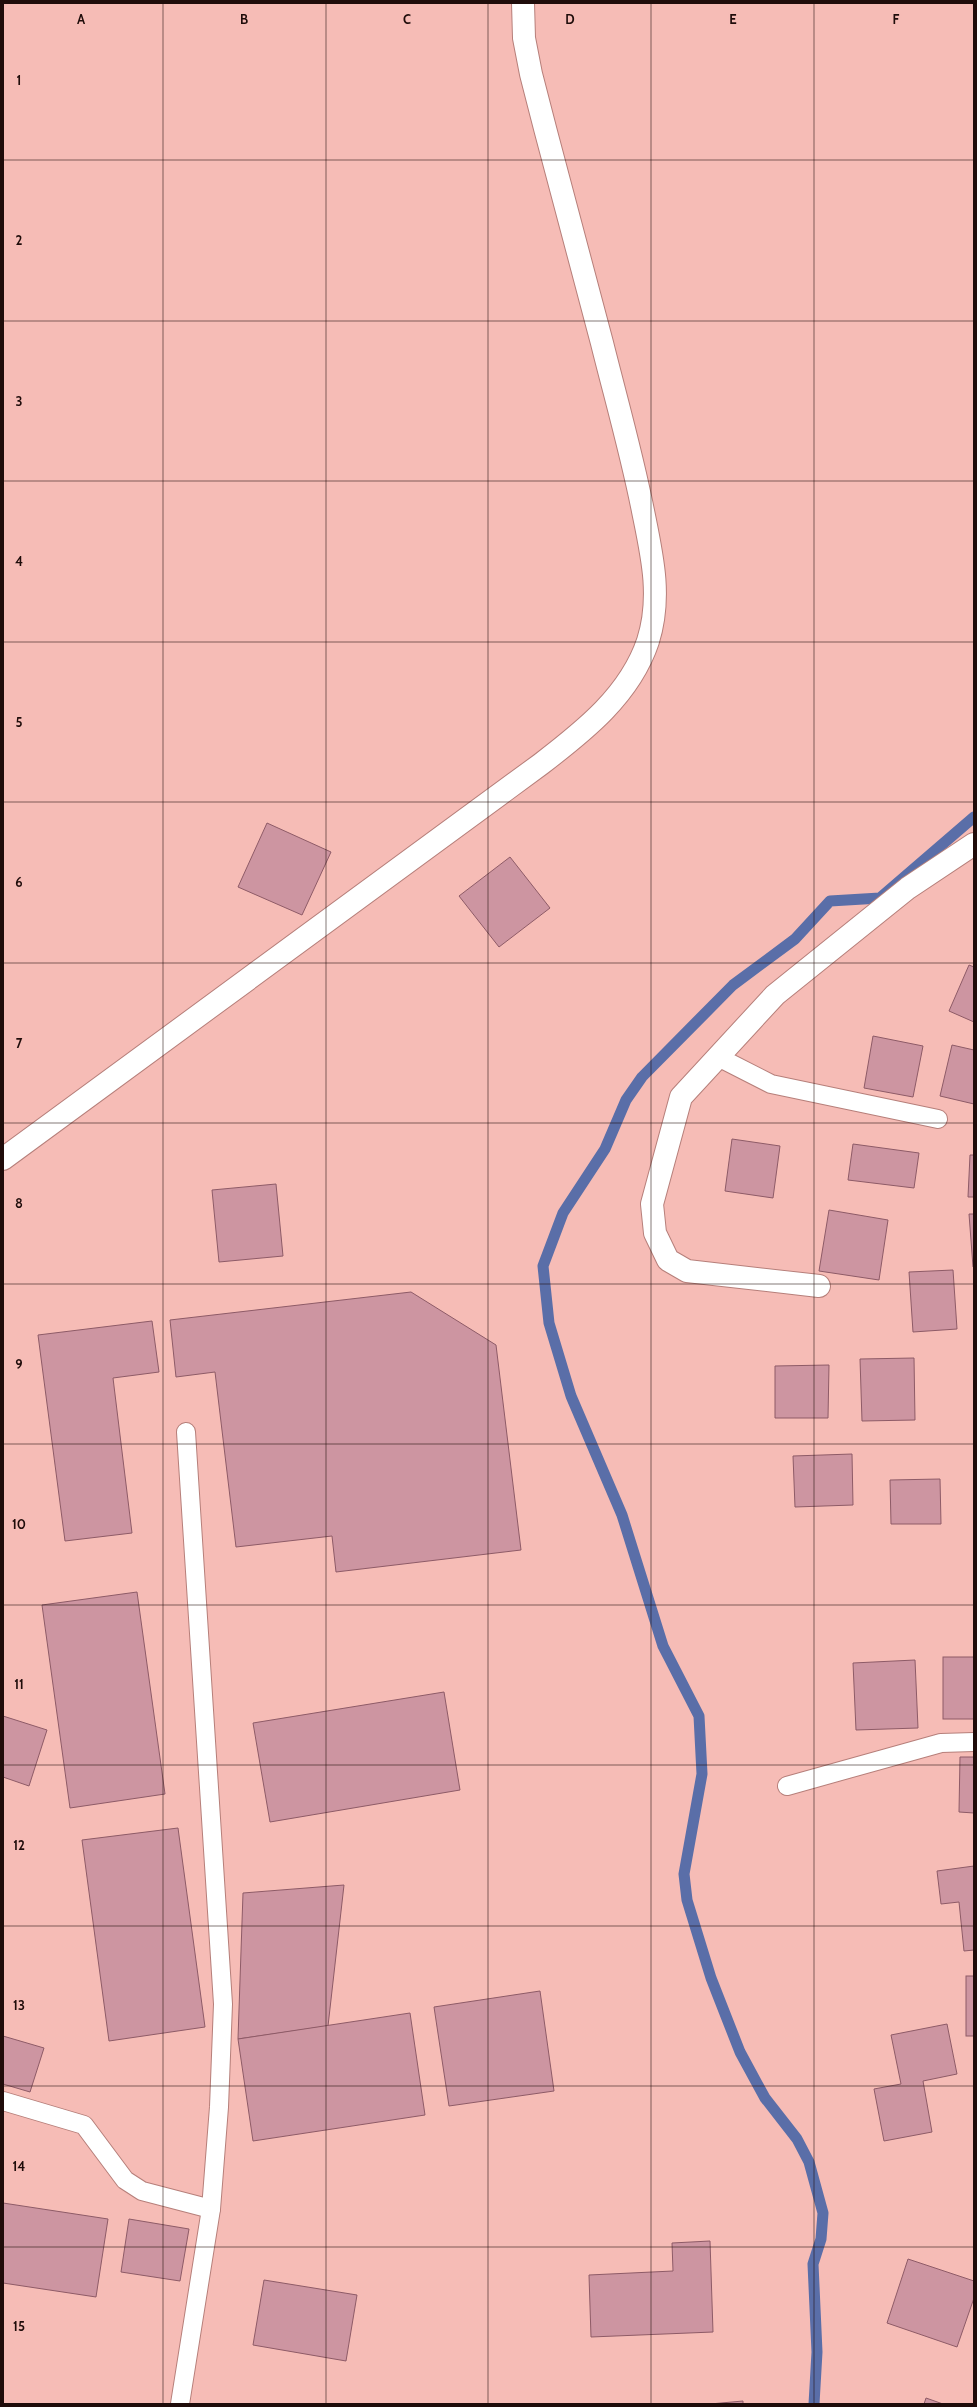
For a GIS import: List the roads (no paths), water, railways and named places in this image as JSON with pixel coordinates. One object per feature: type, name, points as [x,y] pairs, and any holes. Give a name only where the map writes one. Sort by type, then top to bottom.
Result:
[{"type":"street","points":[[3,1159],[541,764],[581,732],[617,696],[636,668],[648,642],[654,616],[656,590],[653,560],[637,478],[531,74],[524,38],[523,3]]},
{"type":"street","points":[[818,1286],[687,1271],[668,1260],[655,1234],[652,1204],[681,1097],[775,995],[908,888],[974,844]]},
{"type":"lane","points":[[718,1058],[771,1084],[938,1120]]},
{"type":"lane","points":[[180,2404],[211,2209],[219,2107],[224,2004],[186,1432]]},
{"type":"lane","points":[[787,1786],[941,1743],[974,1742]]},
{"type":"lane","points":[[3,2101],[84,2125],[125,2180],[142,2191],[211,2209]]},
{"type":"waterway","points":[[814,2404],[817,2352],[813,2264],[821,2239],[823,2213],[809,2162],[797,2139],[765,2098],[740,2052],[711,1978],[687,1900],[684,1874],[702,1774],[699,1716],[663,1646],[622,1515],[571,1396],[549,1323],[543,1266],[563,1213],[605,1149],[626,1100],[642,1077],[733,985],[795,939],[830,901],[880,898],[974,817]]}]
